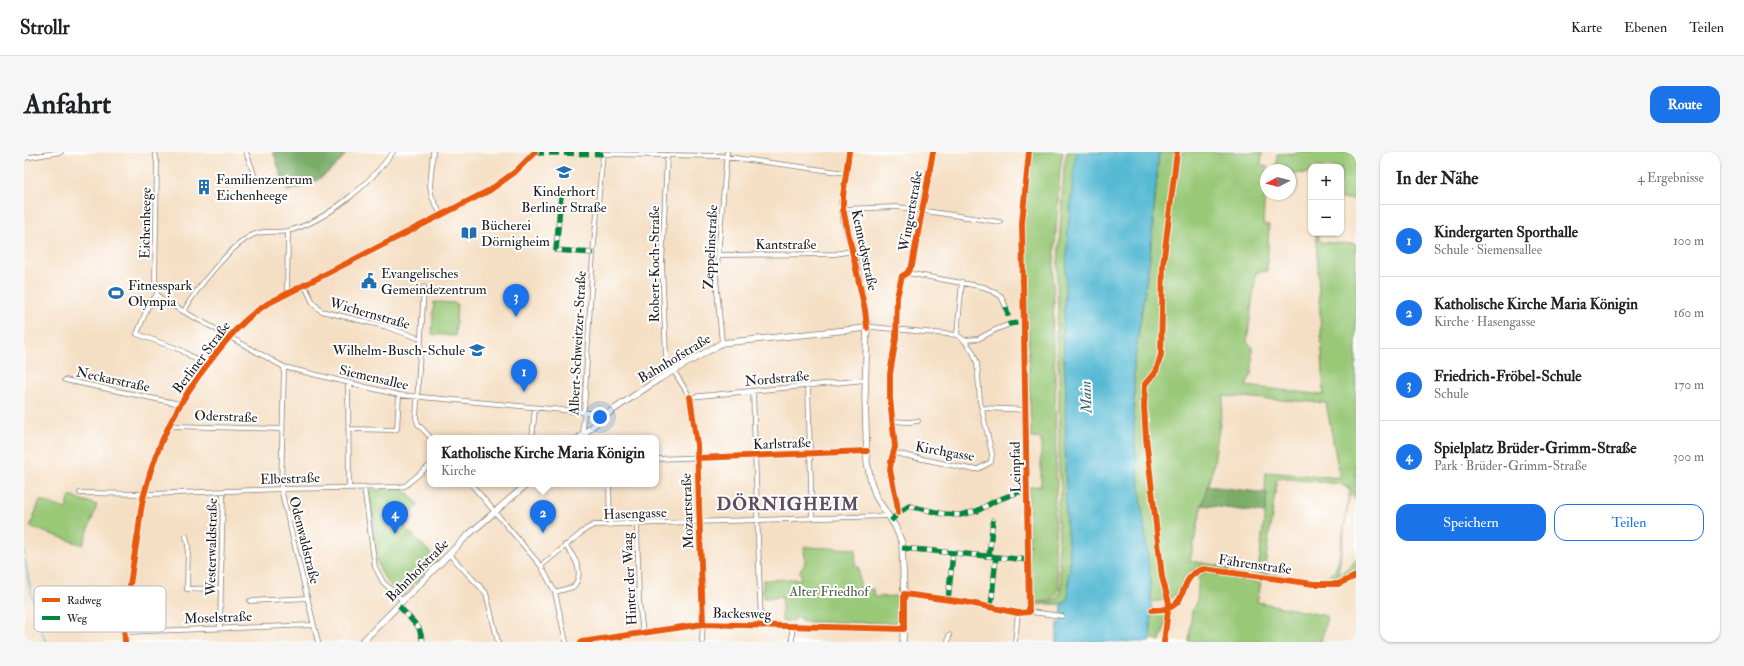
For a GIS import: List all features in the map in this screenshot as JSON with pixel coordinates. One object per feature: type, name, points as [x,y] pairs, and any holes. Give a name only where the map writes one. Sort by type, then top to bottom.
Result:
[{"type":"street","points":[[24,158],[62,152]]},
{"type":"street","name":"Eichenheege","points":[[155,152],[157,163],[155,283],[157,294]]},
{"type":"street","points":[[234,179],[252,179],[254,174],[246,152]]},
{"type":"street","points":[[184,312],[196,291],[222,260],[238,246],[257,233],[288,231],[308,223],[343,202],[372,178],[393,152]]},
{"type":"street","points":[[433,152],[430,186],[432,197],[441,216]]},
{"type":"street","name":"Berliner Straße","points":[[130,586],[144,493],[158,449],[180,404],[206,366],[229,337],[254,312],[287,293],[471,201],[502,182],[535,152]]},
{"type":"street","name":"Kennedystraße","points":[[850,152],[842,202],[868,328],[865,380],[867,452],[872,487],[880,505],[899,535],[902,548],[904,594],[903,642]]},
{"type":"street","name":"Wingertstraße","points":[[898,513],[890,470],[895,447],[890,398],[890,374],[896,329],[897,297],[902,276],[907,273],[912,265],[923,210],[932,152]]},
{"type":"street","name":"Albert-Schweitzer-Straße","points":[[584,433],[593,253],[603,154],[667,155]]},
{"type":"street","points":[[667,155],[727,154],[846,173]]},
{"type":"street","name":"Zeppelinstraße","points":[[722,343],[716,279],[727,154]]},
{"type":"street","name":"Robert-Koch-Straße","points":[[667,155],[662,264],[666,356],[673,370]]},
{"type":"street","name":"Albert-Schweitzer-Straße","points":[[561,196],[556,250],[593,253]]},
{"type":"street","points":[[843,209],[898,207],[1000,222]]},
{"type":"street","points":[[287,293],[288,231]]},
{"type":"street","name":"Kantstraße","points":[[719,255],[835,254],[852,250]]},
{"type":"street","points":[[907,273],[984,287],[1001,296],[1006,307]]},
{"type":"street","points":[[957,335],[962,282]]},
{"type":"street","name":"Wichernstraße","points":[[304,284],[313,303],[321,311],[384,326],[421,339]]},
{"type":"street","name":"Wichernstraße","points":[[424,287],[417,422],[428,435]]},
{"type":"street","points":[[157,294],[147,309],[137,334],[181,350],[206,366]]},
{"type":"street","name":"Siemensallee","points":[[157,294],[161,299],[284,368],[399,395],[418,398],[607,414]]},
{"type":"street","name":"Leinpfad","points":[[1024,322],[1029,612]]},
{"type":"street","points":[[964,340],[978,339],[1010,324]]},
{"type":"street","points":[[868,328],[872,327],[957,335],[964,340],[973,352],[977,363],[982,408],[1026,410]]},
{"type":"street","name":"Bahnhofstraße","points":[[584,433],[607,414],[673,370],[722,343],[868,328]]},
{"type":"street","name":"Odenwaldstraße","points":[[284,368],[281,488],[318,642]]},
{"type":"street","name":"Mozartstraße","points":[[673,370],[690,397],[697,458],[703,624],[702,642]]},
{"type":"street","name":"Neckarstraße","points":[[65,380],[180,404]]},
{"type":"street","name":"Nordstraße","points":[[690,397],[865,380]]},
{"type":"street","points":[[348,383],[349,487]]},
{"type":"street","points":[[808,386],[812,518]]},
{"type":"street","points":[[753,391],[761,625]]},
{"type":"street","points":[[348,429],[397,429],[399,395]]},
{"type":"street","points":[[532,435],[535,408]]},
{"type":"street","name":"Kirchgasse","points":[[894,453],[970,469],[984,466],[992,461],[992,454],[982,408]]},
{"type":"street","points":[[892,421],[918,421]]},
{"type":"street","name":"Oderstraße","points":[[169,424],[176,426],[282,429]]},
{"type":"street","name":"Karlstraße","points":[[659,459],[867,452]]},
{"type":"street","name":"Elbestraße","points":[[80,493],[223,492],[281,488],[405,486],[427,468]]},
{"type":"street","points":[[364,487],[375,567],[383,582],[419,628],[423,642]]},
{"type":"street","points":[[473,487],[540,566],[556,592],[566,642]]},
{"type":"street","name":"Bahnhofstraße","points":[[362,642],[449,554],[523,487]]},
{"type":"street","points":[[609,487],[610,524]]},
{"type":"street","points":[[889,518],[909,506],[944,514],[966,514],[977,511],[995,501],[1027,489]]},
{"type":"street","name":"Westerwaldstraße","points":[[220,628],[223,492]]},
{"type":"street","name":"Hasengasse","points":[[540,566],[589,527],[610,524],[757,519],[889,518]]},
{"type":"street","points":[[989,556],[993,520]]},
{"type":"street","name":"Hinter der Waag","points":[[637,524],[639,602],[643,633]]},
{"type":"street","points":[[186,536],[188,545],[187,589],[221,588]]},
{"type":"street","points":[[556,592],[573,587],[578,578],[576,561],[565,545]]},
{"type":"street","points":[[902,548],[1028,560]]},
{"type":"street","points":[[948,600],[953,553]]},
{"type":"street","points":[[449,554],[486,593],[498,642]]},
{"type":"street","points":[[991,607],[996,557]]},
{"type":"street","name":"Fährenstraße","points":[[1152,610],[1170,608],[1175,605],[1190,578],[1196,572],[1204,569],[1314,584],[1338,584],[1356,576]]},
{"type":"street","points":[[904,594],[991,607],[1018,613],[1029,612],[1062,616]]},
{"type":"street","name":"Odenwaldstraße","points":[[250,601],[308,598]]},
{"type":"street","points":[[1015,642],[1018,613]]},
{"type":"street","name":"Backesweg","points":[[582,642],[703,624],[904,629]]},
{"type":"street","name":"Moselstraße","points":[[166,630],[314,625]]},
{"type":"street","points":[[792,626],[792,642]]},
{"type":"street","name":"Berliner Straße","points":[[123,632],[125,642]]},
{"type":"street","points":[[948,642],[949,635]]},
{"type":"green space","points":[[273,152],[347,152],[335,167],[321,178],[305,186],[287,192]]},
{"type":"green space","points":[[1030,152],[1063,152],[1060,169],[1053,276],[1054,304],[1052,333],[1055,374],[1057,485],[1054,506],[1056,531],[1054,546],[1059,589],[1053,599],[1049,601],[1034,602],[1030,606],[1029,487],[1041,486],[1041,438],[1031,438],[1028,328],[1023,243]]},
{"type":"green space","points":[[1067,152],[1076,152],[1068,230],[1063,340],[1066,392],[1066,521],[1070,560],[1068,600],[1062,604],[1035,605],[1035,603],[1051,602],[1055,600],[1060,593],[1061,585],[1057,510],[1061,489],[1059,470],[1059,378],[1056,337],[1058,308],[1057,279],[1064,167]]},
{"type":"green space","points":[[1159,152],[1262,152],[1260,164],[1260,200],[1264,200],[1263,224],[1269,225],[1267,271],[1256,272],[1247,342],[1252,347],[1252,372],[1246,386],[1324,395],[1316,236],[1319,236],[1320,242],[1356,244],[1356,500],[1351,493],[1353,491],[1345,484],[1350,490],[1337,581],[1318,582],[1202,566],[1191,571],[1185,577],[1177,594],[1171,599],[1151,602],[1134,438],[1134,364],[1150,256]],"holes":[[[1224,396],[1326,403],[1340,478],[1266,472],[1265,492],[1267,493],[1258,572],[1190,561],[1202,505],[1213,468]],[[1277,478],[1340,484],[1350,490],[1339,560],[1333,573],[1324,578],[1308,579],[1264,573]]]},
{"type":"green space","points":[[1356,152],[1356,199],[1344,199],[1344,164],[1308,164],[1308,173],[1296,174],[1296,164],[1276,164],[1277,154]]},
{"type":"green space","points":[[434,302],[457,303],[455,336],[432,334]]},
{"type":"green space","points":[[1207,486],[1267,493],[1265,513],[1202,505]]},
{"type":"green space","points":[[404,489],[419,505],[401,524],[438,560],[405,594],[401,594],[387,582],[376,559],[372,533],[375,533],[371,502],[367,502],[366,494],[371,490]]},
{"type":"green space","points":[[70,496],[97,505],[83,545],[30,527],[40,500],[66,509]]},
{"type":"green space","name":"Alter Friedhof","points":[[804,547],[856,549],[855,566],[858,567],[861,590],[873,589],[874,597],[899,596],[899,621],[893,623],[804,622],[801,621],[801,618],[794,618],[794,621],[782,621],[782,597],[763,598],[763,580],[801,579],[800,570],[805,564]]},
{"type":"green space","points":[[1356,559],[1356,571],[1341,581],[1341,573],[1349,568]]},
{"type":"green space","points":[[1206,572],[1261,583],[1257,602],[1327,616],[1321,642],[1189,642],[1192,611],[1197,601],[1199,575]]},
{"type":"green space","points":[[1168,611],[1165,627],[1159,642],[1155,638],[1150,640],[1152,614]]},
{"type":"water","name":"Main","points":[[1076,152],[1159,152],[1150,256],[1134,364],[1134,438],[1150,575],[1152,610],[1150,642],[1056,642],[1058,623],[1061,623],[1062,604],[1068,600],[1070,560],[1066,521],[1066,392],[1063,340],[1060,335],[1063,333],[1068,230]]},
{"type":"waterway","points":[[24,551],[27,574],[34,605]]},
{"type":"waterway","points":[[42,632],[46,642]]},
{"type":"marked path","points":[[534,153],[603,154]]},
{"type":"marked path","points":[[561,196],[556,250],[593,253]]},
{"type":"marked path","points":[[1006,307],[1010,324],[1024,322],[1024,320]]},
{"type":"marked path","points":[[891,521],[898,513],[909,506],[944,514],[960,515],[977,511],[995,501],[1027,489]]},
{"type":"marked path","points":[[989,556],[993,520]]},
{"type":"marked path","points":[[902,548],[1029,560]]},
{"type":"marked path","points":[[948,600],[953,553]]},
{"type":"marked path","points":[[991,607],[996,557]]},
{"type":"marked path","points":[[399,606],[419,628],[423,642]]},
{"type":"cycle path","points":[[130,586],[144,496],[150,473],[163,439],[188,391],[236,330],[250,316],[267,304],[490,190],[515,172],[535,152]]},
{"type":"cycle path","points":[[849,152],[843,196],[843,209],[865,310],[867,328]]},
{"type":"cycle path","points":[[898,513],[890,470],[895,447],[890,398],[890,374],[896,338],[897,297],[902,276],[907,273],[912,265],[933,152]]},
{"type":"cycle path","points":[[581,642],[703,624],[904,629],[904,594],[965,602],[1018,613],[1029,612],[1022,223],[1029,152]]},
{"type":"cycle path","points":[[1164,642],[1169,603],[1162,577],[1146,438],[1144,407],[1145,384],[1156,371],[1161,355],[1163,265],[1177,152]]},
{"type":"cycle path","points":[[690,397],[697,445],[703,624]]},
{"type":"cycle path","points":[[697,458],[867,451]]},
{"type":"cycle path","points":[[1152,610],[1166,609],[1173,606],[1180,598],[1187,581],[1191,576],[1204,569],[1314,584],[1338,584],[1356,576]]},
{"type":"cycle path","points":[[124,632],[125,642]]},
{"type":"place","name":"Kinderhort Berliner Straße","points":[[564,172]]},
{"type":"place","name":"Familienzentrum Eichenheege","points":[[204,187]]},
{"type":"place","name":"Bücherei Dörnigheim","points":[[469,233]]},
{"type":"place","name":"Evangelisches Gemeindezentrum","points":[[369,281]]},
{"type":"place","name":"Fitnesspark Olympia","points":[[116,293]]},
{"type":"place","name":"Friedrich-Fröbel-Schule","points":[[516,317]]},
{"type":"place","name":"Wilhelm-Busch-Schule","points":[[477,350]]},
{"type":"place","name":"Kindergarten Sporthalle","points":[[524,392]]},
{"type":"place","name":"Katholische Kirche Maria Königin","points":[[543,533]]},
{"type":"place","name":"Spielplatz Brüder-Grimm-Straße","points":[[395,534]]},
{"type":"district","name":"DÖRNIGHEIM","points":[[788,504]]}]
